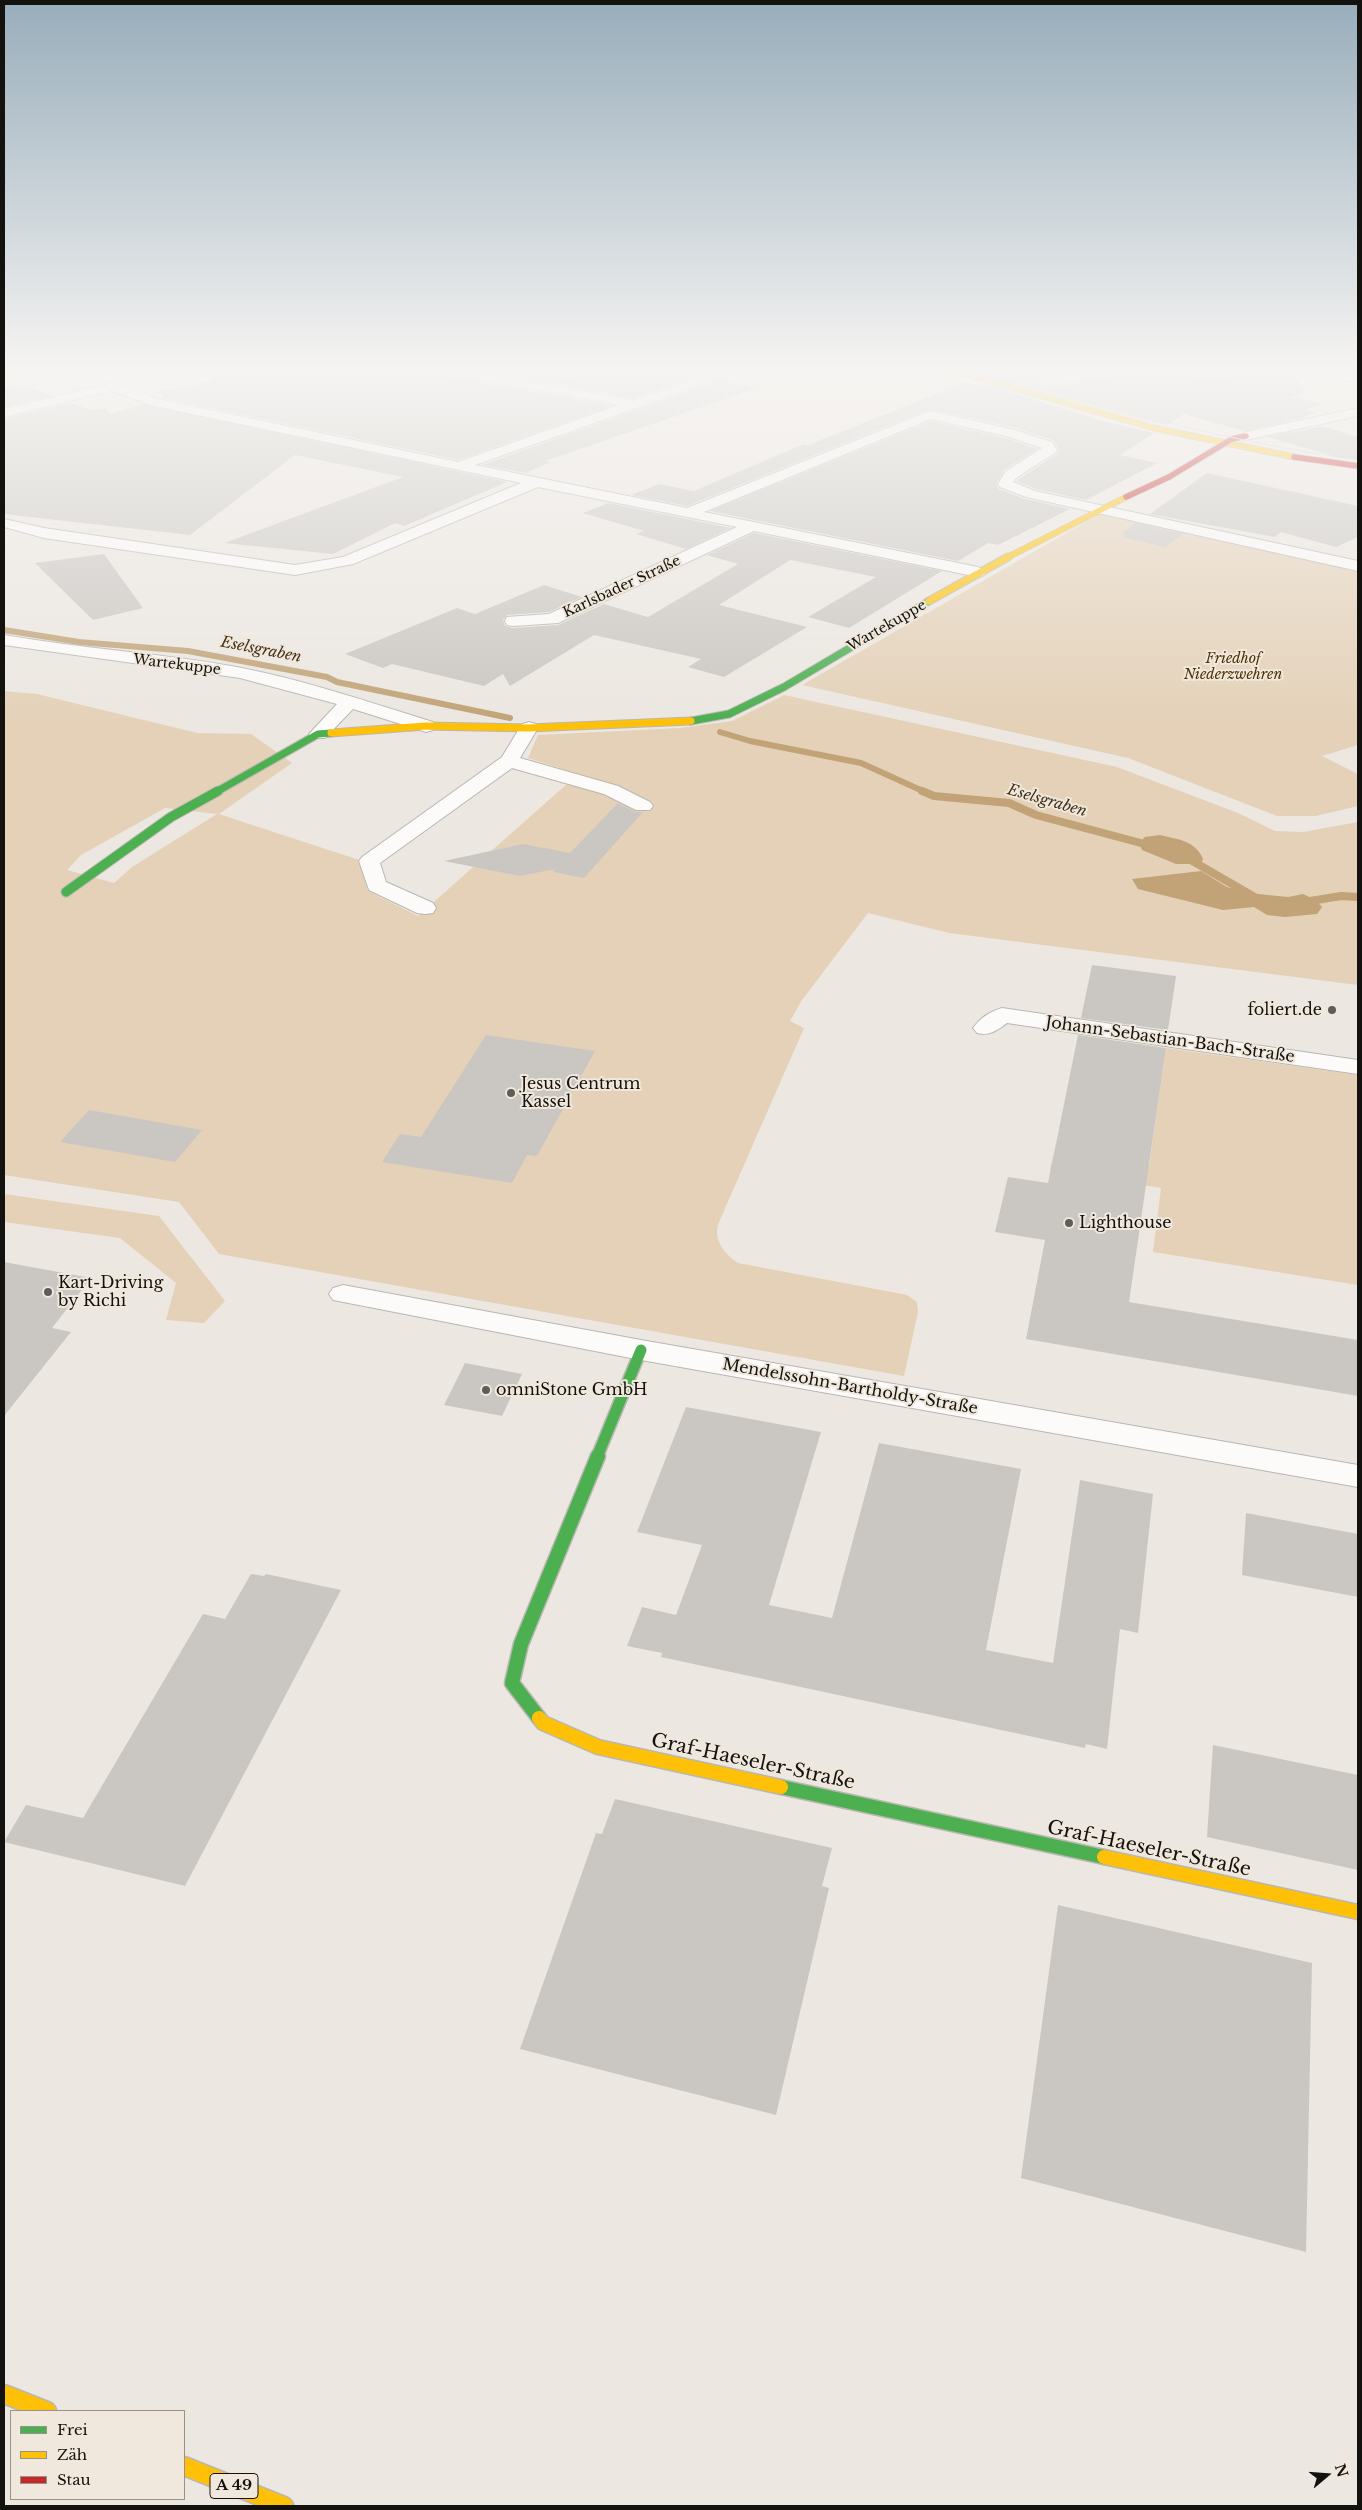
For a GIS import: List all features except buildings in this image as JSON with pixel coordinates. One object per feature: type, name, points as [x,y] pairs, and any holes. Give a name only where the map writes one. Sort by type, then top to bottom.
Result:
[{"type":"main road","name":"Wartekuppe","points":[[66,892],[171,817],[318,734],[426,726],[529,728],[693,721],[729,714],[784,687],[978,572],[1098,509],[1144,488]]},
{"type":"main road","name":"Graf-Haeseler-Straße","points":[[641,1350],[521,1644],[512,1683],[543,1723],[598,1747],[1358,1912]]},
{"type":"main road","points":[[4,2394],[44,2410]]},
{"type":"main road","name":"A 49","points":[[185,2466],[284,2506]]},
{"type":"street","points":[[4,523],[44,533],[295,570],[347,560],[522,488]]},
{"type":"street","points":[[568,488],[978,572]]},
{"type":"street","points":[[691,512],[750,488]]},
{"type":"street","points":[[1015,488],[1030,494],[1358,566]]},
{"type":"street","name":"Karlsbader Straße","points":[[513,621],[552,619],[754,525]]},
{"type":"street","name":"Wartekuppe","points":[[4,640],[51,649],[239,673],[284,682],[426,726]]},
{"type":"street","name":"Wartekuppe","points":[[318,734],[348,703]]},
{"type":"street","points":[[425,908],[376,886],[369,861],[509,762],[529,728]]},
{"type":"street","points":[[509,762],[611,790],[643,806]]},
{"type":"street","name":"Johann-Sebastian-Bach-Straße","points":[[985,1028],[1002,1015],[1358,1067]]},
{"type":"street","name":"Mendelssohn-Bartholdy-Straße","points":[[343,1294],[641,1350],[1358,1476]]},
{"type":"green space","name":"Friedhof Niederzwehren","points":[[1103,512],[1358,570],[1358,745],[1322,756],[1358,774],[1358,806],[1316,816],[1277,816],[1128,758],[802,685]]},
{"type":"green space","points":[[4,691],[37,694],[197,733],[251,734],[292,763],[219,814],[359,860],[368,891],[418,916],[568,783],[585,776],[528,758],[538,735],[680,728],[732,721],[784,695],[1117,767],[1238,813],[1275,831],[1303,832],[1358,822],[1358,985],[949,933],[868,913],[802,1000],[790,1021],[804,1028],[719,1222],[717,1235],[724,1251],[738,1263],[907,1295],[917,1302],[918,1312],[904,1376],[219,1254],[179,1202],[4,1175]],"holes":[[[165,808],[217,814],[132,867],[114,883],[67,870],[81,855]]]},
{"type":"green space","points":[[1166,1048],[1358,1075],[1358,1285],[1153,1252],[1161,1188],[1050,1170],[1054,1153],[1149,1167]]},
{"type":"green space","points":[[4,1194],[159,1216],[225,1301],[204,1323],[166,1320],[176,1283],[120,1238],[4,1222]]},
{"type":"shaded area","points":[[1160,835],[1185,842],[1196,848],[1203,859],[1201,864],[1176,864],[1142,850],[1139,843],[1145,837]]},
{"type":"shaded area","points":[[1201,871],[1227,887],[1248,893],[1288,897],[1303,894],[1316,900],[1322,907],[1317,914],[1285,917],[1267,915],[1254,907],[1223,910],[1138,889],[1132,879]]},
{"type":"waterway","name":"Eselsgraben","points":[[4,630],[79,642],[188,651],[327,677],[337,682],[510,718]]},
{"type":"waterway","name":"Eselsgraben","points":[[720,732],[750,741],[861,763],[925,792]]},
{"type":"waterway","name":"Eselsgraben","points":[[922,791],[934,796],[1009,803],[1036,815],[1152,846]]},
{"type":"waterway","name":"Eselsgraben","points":[[1189,859],[1258,899]]},
{"type":"waterway","name":"Eselsgraben","points":[[1304,902],[1341,896],[1358,897]]},
{"type":"traffic: fast","points":[[691,721],[729,714],[784,687],[929,601]]},
{"type":"traffic: fast","points":[[66,892],[171,817],[318,734],[331,733]]},
{"type":"traffic: fast","points":[[539,1718],[512,1683],[521,1644],[641,1350]]},
{"type":"traffic: fast","points":[[781,1787],[1104,1857]]},
{"type":"traffic: slow","points":[[929,601],[978,572],[1126,497]]},
{"type":"traffic: slow","points":[[331,733],[426,726],[529,728],[691,721]]},
{"type":"traffic: slow","points":[[539,1718],[543,1723],[598,1747],[781,1787]]},
{"type":"traffic: slow","points":[[1104,1857],[1358,1912]]},
{"type":"traffic: slow","points":[[4,2394],[44,2410]]},
{"type":"traffic: slow","points":[[185,2466],[284,2506]]},
{"type":"traffic: jam","points":[[1126,497],[1145,488]]},
{"type":"place","name":"foliert.de","points":[[1332,1010]]},
{"type":"place","name":"Jesus Centrum Kassel","points":[[511,1093]]},
{"type":"place","name":"Lighthouse","points":[[1069,1223]]},
{"type":"place","name":"Kart-Driving by Richi","points":[[48,1292]]},
{"type":"place","name":"omniStone GmbH","points":[[486,1390]]}]
